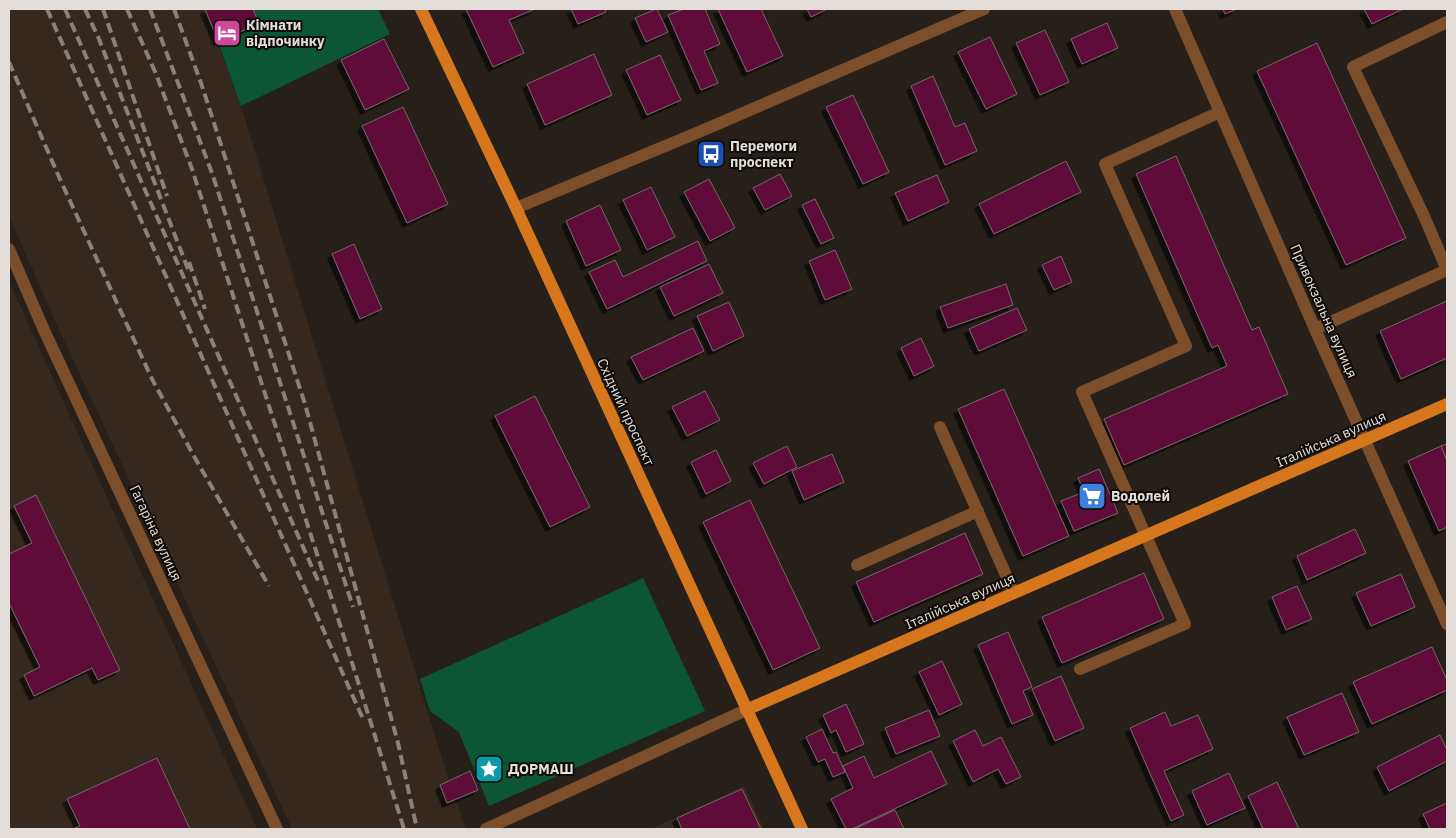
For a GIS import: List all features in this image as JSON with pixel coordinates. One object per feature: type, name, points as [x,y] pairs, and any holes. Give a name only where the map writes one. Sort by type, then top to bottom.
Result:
[{"type":"main road","name":"Східний проспект","points":[[421,9],[516,208],[802,829]]},
{"type":"main road","name":"Італійська вулиця","points":[[746,710],[1447,404]]},
{"type":"street","points":[[516,208],[699,132],[984,9]]},
{"type":"street","name":"Привокзальна вулиця","points":[[1175,9],[1447,624]]},
{"type":"street","points":[[1315,329],[1447,270],[1424,216],[1353,67],[1447,22]]},
{"type":"street","points":[[1080,668],[1185,624],[1082,392],[1186,346],[1104,164],[1220,112]]},
{"type":"street","name":"Гагаріна вулиця","points":[[9,249],[43,328],[278,829]]},
{"type":"street","points":[[940,427],[1014,593]]},
{"type":"street","points":[[857,565],[978,511]]},
{"type":"street","name":"Італійська вулиця","points":[[486,829],[746,710]]},
{"type":"shaded area","points":[[9,9],[205,9],[241,106],[448,778],[466,829],[292,829],[55,321],[9,216]]},
{"type":"shaded area","points":[[9,281],[257,829],[9,829]]},
{"type":"shaded area","points":[[744,786],[764,829],[651,829]]},
{"type":"green space","points":[[206,9],[378,9],[390,34],[241,106]]},
{"type":"green space","points":[[643,578],[705,711],[489,806],[459,732],[430,711],[420,679]]},
{"type":"building","name":"Кімнати відпочинку","points":[[205,9],[253,9],[259,24],[218,41]]},
{"type":"building","points":[[466,9],[535,9],[509,20],[524,53],[493,67]]},
{"type":"building","points":[[571,9],[605,9],[606,12],[578,24]]},
{"type":"building","points":[[656,9],[668,32],[646,42],[635,18]]},
{"type":"building","points":[[684,9],[705,9],[720,44],[704,51],[718,83],[701,90],[668,15]]},
{"type":"building","points":[[718,9],[761,9],[783,56],[747,72]]},
{"type":"building","points":[[807,9],[827,9],[811,17]]},
{"type":"building","points":[[1223,9],[1237,9],[1225,14]]},
{"type":"building","points":[[1364,9],[1403,9],[1372,24]]},
{"type":"building","points":[[1107,23],[1118,48],[1082,64],[1071,39]]},
{"type":"building","points":[[1045,30],[1069,82],[1040,95],[1016,43]]},
{"type":"building","points":[[990,37],[1017,94],[986,109],[958,52]]},
{"type":"building","points":[[384,39],[409,89],[365,110],[341,60]]},
{"type":"building","points":[[1317,43],[1406,238],[1346,265],[1257,71]]},
{"type":"building","points":[[594,54],[612,95],[545,125],[527,84]]},
{"type":"building","points":[[660,55],[681,100],[647,115],[626,70]]},
{"type":"building","points":[[933,76],[955,127],[965,123],[977,151],[945,165],[911,86]]},
{"type":"building","points":[[853,95],[889,172],[863,184],[826,107]]},
{"type":"building","points":[[403,107],[448,204],[407,223],[362,126]]},
{"type":"building","points":[[1176,156],[1252,330],[1259,327],[1288,394],[1124,465],[1104,419],[1227,366],[1218,345],[1212,348],[1136,174]]},
{"type":"building","points":[[1066,161],[1081,192],[994,234],[979,204]]},
{"type":"building","points":[[780,174],[792,196],[765,210],[753,188]]},
{"type":"building","points":[[937,175],[949,202],[908,221],[895,193]]},
{"type":"building","points":[[709,179],[735,228],[710,241],[684,192]]},
{"type":"building","points":[[651,187],[675,237],[647,250],[623,200]]},
{"type":"building","points":[[815,199],[834,238],[821,244],[802,205]]},
{"type":"building","points":[[600,205],[621,250],[586,266],[566,221]]},
{"type":"building","points":[[698,241],[707,261],[607,309],[589,272],[615,260],[623,277]]},
{"type":"building","points":[[354,244],[382,309],[360,319],[332,254]]},
{"type":"building","points":[[835,250],[852,289],[825,300],[809,261]]},
{"type":"building","points":[[1061,256],[1072,282],[1054,290],[1042,265]]},
{"type":"building","points":[[709,264],[723,293],[674,316],[660,287]]},
{"type":"building","points":[[1006,284],[1013,305],[948,328],[940,307]]},
{"type":"building","points":[[1447,301],[1447,358],[1401,379],[1380,331]]},
{"type":"building","points":[[729,302],[744,336],[713,351],[697,316]]},
{"type":"building","points":[[1017,308],[1027,330],[979,351],[969,329]]},
{"type":"building","points":[[693,328],[704,351],[643,380],[631,357]]},
{"type":"building","points":[[921,338],[934,366],[914,376],[901,348]]},
{"type":"building","points":[[1004,389],[1069,536],[1023,556],[958,409]]},
{"type":"building","points":[[705,391],[720,420],[687,436],[672,407]]},
{"type":"building","points":[[535,396],[590,507],[550,527],[495,416]]},
{"type":"building","points":[[1447,444],[1447,461],[1441,446]]},
{"type":"building","points":[[787,446],[797,467],[764,484],[753,463]]},
{"type":"building","points":[[1441,446],[1447,461],[1447,527],[1439,531],[1408,461]]},
{"type":"building","points":[[716,450],[731,481],[706,494],[691,462]]},
{"type":"building","points":[[832,454],[844,482],[804,500],[792,471]]},
{"type":"building","name":"Водолей","points":[[1099,469],[1118,513],[1074,531],[1061,501],[1084,492],[1078,478]]},
{"type":"building","points":[[36,495],[120,670],[98,680],[92,668],[34,696],[24,675],[40,667],[9,603],[9,554],[32,543],[14,506]]},
{"type":"building","points":[[750,500],[820,648],[773,670],[703,522]]},
{"type":"building","points":[[1355,529],[1366,553],[1307,580],[1297,556]]},
{"type":"building","points":[[965,533],[983,574],[874,622],[856,582]]},
{"type":"building","points":[[1144,573],[1164,619],[1062,663],[1042,617]]},
{"type":"building","points":[[1401,574],[1415,607],[1371,626],[1356,593]]},
{"type":"building","points":[[1297,586],[1312,619],[1286,630],[1272,597]]},
{"type":"building","points":[[1008,632],[1032,687],[1023,691],[1033,715],[1012,724],[978,645]]},
{"type":"building","points":[[1432,647],[1447,680],[1447,690],[1372,724],[1353,682]]},
{"type":"building","points":[[942,661],[962,704],[939,715],[919,672]]},
{"type":"building","points":[[1061,676],[1084,728],[1055,741],[1032,689]]},
{"type":"building","points":[[1342,693],[1359,732],[1304,755],[1287,717]]},
{"type":"building","points":[[846,704],[864,744],[846,752],[836,730],[831,733],[823,715]]},
{"type":"building","points":[[929,710],[940,736],[896,754],[885,728]]},
{"type":"building","points":[[1165,712],[1171,726],[1198,715],[1213,749],[1164,771],[1184,815],[1171,821],[1130,728]]},
{"type":"building","points":[[822,729],[833,753],[836,752],[845,772],[833,777],[825,759],[818,762],[806,737]]},
{"type":"building","points":[[975,730],[983,746],[1001,737],[1021,777],[1006,784],[998,769],[973,782],[953,741]]},
{"type":"building","points":[[1440,735],[1447,750],[1447,761],[1389,791],[1377,767]]},
{"type":"building","points":[[931,751],[947,784],[852,829],[846,829],[831,799],[853,788],[843,766],[864,756],[874,778]]},
{"type":"building","points":[[157,758],[190,829],[73,829],[80,826],[67,799]]},
{"type":"building","points":[[470,771],[478,790],[447,803],[440,785]]},
{"type":"building","points":[[1229,773],[1245,808],[1207,825],[1192,791]]},
{"type":"building","points":[[1277,782],[1299,829],[1263,829],[1248,796]]},
{"type":"building","points":[[742,789],[761,829],[682,829],[677,818]]},
{"type":"building","points":[[1447,803],[1447,829],[1430,829],[1423,814]]},
{"type":"building","points":[[895,810],[904,829],[854,829]]},
{"type":"railway","points":[[47,9],[363,719]]},
{"type":"railway","points":[[65,9],[319,583]]},
{"type":"railway","points":[[85,9],[99,39],[188,269]]},
{"type":"railway","points":[[103,9],[167,196]]},
{"type":"railway","points":[[127,9],[156,74],[192,169],[344,637],[404,829]]},
{"type":"railway","points":[[150,9],[212,173],[353,607]]},
{"type":"railway","points":[[174,9],[201,83],[305,404],[398,743],[417,829]]},
{"type":"railway","points":[[9,62],[59,177],[152,379],[269,586]]},
{"type":"railway","points":[[189,262],[205,309]]},
{"type":"place","name":"Кімнати відпочинку","points":[[227,33]]},
{"type":"place","name":"Перемоги проспект","points":[[711,154]]},
{"type":"place","name":"Водолей","points":[[1092,496]]},
{"type":"place","name":"ДОРМАШ","points":[[489,769]]}]
